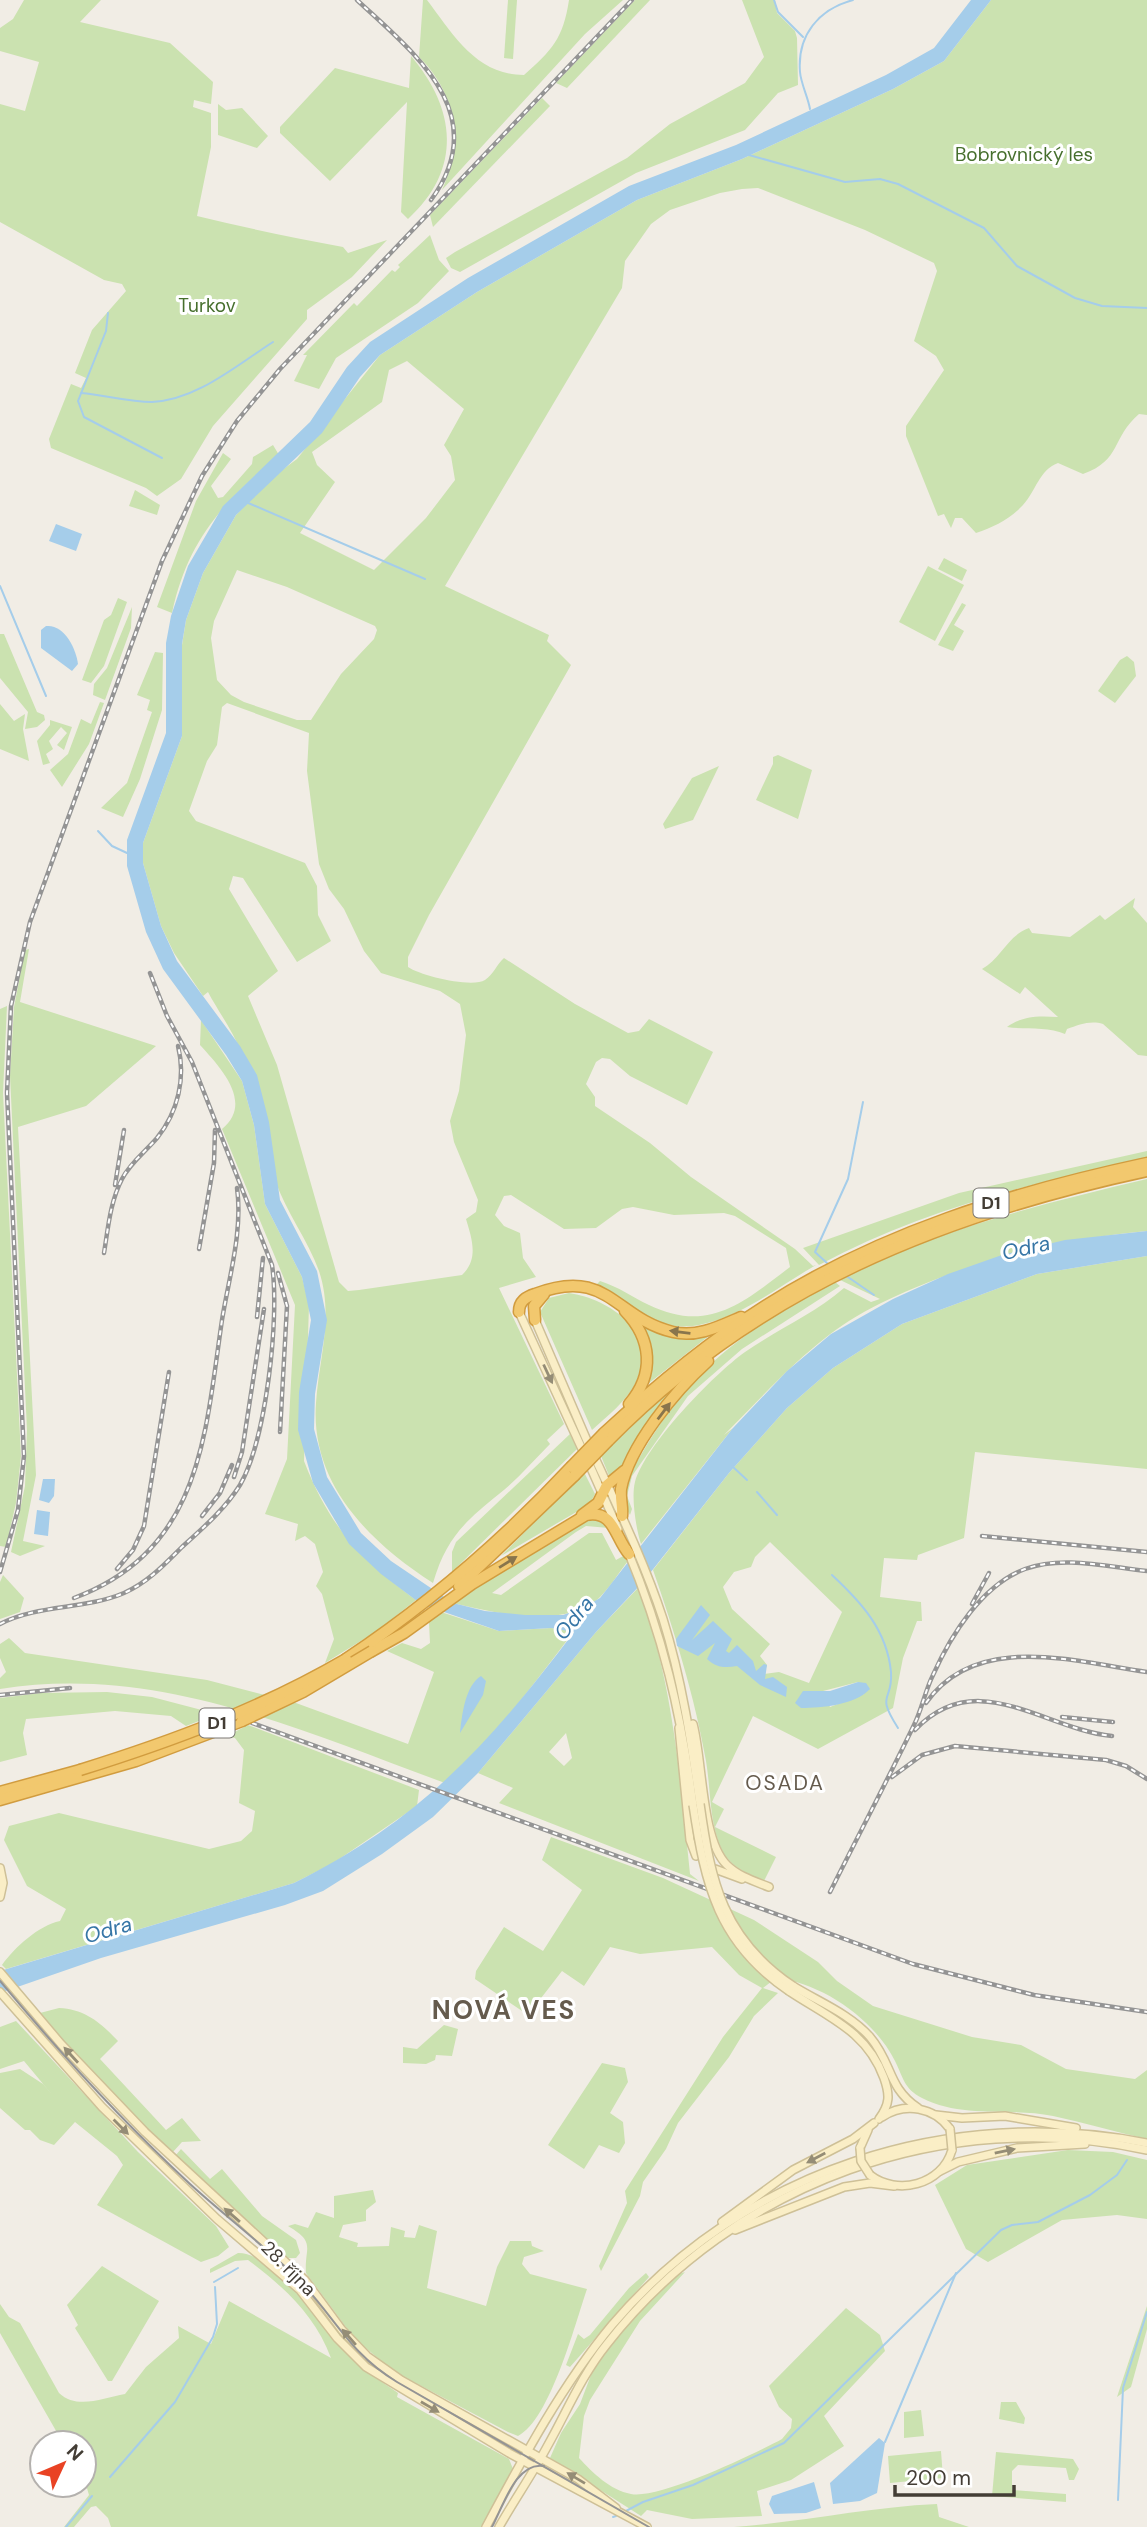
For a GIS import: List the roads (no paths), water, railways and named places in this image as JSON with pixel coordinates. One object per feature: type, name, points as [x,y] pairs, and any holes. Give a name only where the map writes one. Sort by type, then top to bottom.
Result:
[{"type":"highway","name":"D1","points":[[0,1800],[175,1747],[242,1721],[303,1692],[372,1651],[379,1650],[404,1633],[469,1577],[606,1437],[696,1354],[787,1292],[917,1229],[977,1208],[1147,1163]]},
{"type":"highway","name":"D1","points":[[844,1265],[956,1223],[1044,1196],[1147,1171]]},
{"type":"highway","name":"D1","points":[[606,1437],[685,1372],[812,1282]]},
{"type":"highway","points":[[519,1312],[520,1304],[527,1297],[558,1286],[577,1285],[605,1293],[665,1330],[694,1334],[740,1317],[775,1296],[787,1292]]},
{"type":"highway","points":[[535,1320],[534,1306],[540,1296],[560,1289],[581,1288],[600,1294],[617,1304],[641,1333],[648,1353],[643,1383],[606,1437]]},
{"type":"highway","points":[[469,1577],[573,1521],[598,1503],[605,1490],[621,1476],[666,1408],[696,1372],[777,1307]]},
{"type":"highway","points":[[629,1554],[617,1521],[622,1486],[639,1448]]},
{"type":"highway","points":[[573,1521],[594,1514],[617,1521]]},
{"type":"highway","name":"D1","points":[[0,1792],[81,1774],[204,1729],[298,1686],[469,1577]]},
{"type":"main road","points":[[519,1312],[585,1446],[535,1320]]},
{"type":"main road","points":[[593,1463],[617,1521],[649,1580],[673,1669],[708,1864],[724,1909],[747,1946],[791,1988],[844,2024],[870,2048],[889,2094],[888,2104],[862,2138],[861,2161],[870,2175],[894,2186]]},
{"type":"main road","points":[[629,1554],[684,1697],[698,1745],[709,1827],[716,1851],[733,1871],[769,1887],[715,1869]]},
{"type":"main road","points":[[684,1697],[696,1805]]},
{"type":"main road","points":[[679,1707],[684,1794],[690,1840],[696,1856]]},
{"type":"main road","points":[[0,1868],[3,1883],[0,1897]]},
{"type":"main road","name":"28. října","points":[[0,1972],[153,2141],[305,2280],[342,2330],[367,2356],[401,2380],[540,2457],[608,2499],[618,2510]]},
{"type":"main road","points":[[791,1988],[840,2013],[866,2033],[886,2060],[898,2091],[918,2108],[936,2115],[1020,2118],[1147,2143]]},
{"type":"main road","name":"28. října","points":[[0,1992],[25,2023],[151,2157],[300,2290],[358,2360],[388,2382],[524,2461],[648,2527]]},
{"type":"main road","points":[[499,2527],[605,2346],[649,2295],[699,2246],[709,2231],[779,2180],[876,2121],[897,2110],[918,2108]]},
{"type":"main road","points":[[936,2115],[950,2129],[952,2150],[940,2171]]},
{"type":"main road","points":[[486,2527],[576,2373],[611,2326],[654,2280],[751,2208],[797,2182],[891,2149],[958,2136],[1020,2130],[1107,2136]]},
{"type":"main road","points":[[699,2246],[801,2189],[893,2155],[958,2142],[1018,2136],[1067,2138],[1147,2150]]},
{"type":"main road","points":[[699,2246],[844,2188],[870,2183],[894,2186],[915,2184],[958,2162],[1017,2148],[1044,2145],[1121,2145]]},
{"type":"main road","points":[[518,2444],[526,2444],[538,2437]]},
{"type":"water","name":"Odra","points":[[971,0],[991,0],[944,61],[893,89],[742,159],[637,200],[477,292],[380,355],[360,377],[322,433],[236,515],[203,573],[186,620],[182,644],[182,736],[143,843],[143,863],[161,926],[177,961],[240,1046],[257,1075],[269,1122],[280,1200],[317,1271],[327,1320],[315,1394],[314,1429],[327,1477],[361,1533],[391,1561],[453,1603],[485,1611],[563,1615],[600,1598],[733,1428],[787,1371],[831,1334],[893,1299],[948,1274],[1002,1255],[1065,1240],[1147,1231],[1147,1256],[1037,1274],[902,1324],[833,1368],[787,1408],[729,1473],[643,1582],[596,1632],[478,1773],[433,1817],[382,1854],[323,1891],[285,1905],[101,1958],[0,1993],[0,1971],[294,1883],[339,1859],[380,1833],[450,1776],[513,1709],[574,1632],[551,1628],[499,1631],[421,1604],[381,1574],[349,1544],[313,1483],[298,1430],[299,1392],[311,1320],[302,1277],[265,1204],[254,1125],[242,1081],[163,969],[146,932],[127,866],[127,840],[166,733],[166,643],[171,616],[188,566],[223,506],[310,422],[347,367],[370,342],[468,278],[629,186],[736,145],[886,75],[934,48]]},
{"type":"water","points":[[56,524],[82,534],[76,551],[49,541]]},
{"type":"water","points":[[52,626],[64,633],[72,644],[78,664],[72,671],[41,648],[41,630]]},
{"type":"water","points":[[43,1479],[55,1479],[54,1496],[49,1503],[39,1500]]},
{"type":"water","points":[[37,1510],[50,1512],[48,1536],[34,1534]]},
{"type":"water","points":[[701,1605],[710,1615],[692,1640],[713,1621],[732,1639],[726,1651],[729,1653],[737,1645],[753,1661],[756,1671],[764,1664],[767,1665],[765,1679],[773,1677],[787,1687],[786,1697],[760,1685],[737,1666],[721,1667],[710,1662],[707,1659],[715,1643],[698,1656],[677,1646],[676,1639]]},
{"type":"water","points":[[481,1676],[486,1681],[483,1695],[460,1733],[468,1694]]},
{"type":"water","points":[[858,1682],[866,1683],[870,1689],[847,1702],[801,1708],[795,1703],[803,1691],[830,1691]]},
{"type":"water","points":[[879,2438],[885,2443],[877,2493],[860,2501],[833,2504],[830,2483]]},
{"type":"water","points":[[814,2482],[821,2508],[806,2513],[774,2514],[769,2504],[772,2496]]},
{"type":"waterway","points":[[774,0],[778,12],[803,37]]},
{"type":"waterway","points":[[810,109],[800,72],[802,46],[806,35],[820,17],[853,0]]},
{"type":"waterway","points":[[749,155],[845,182],[880,179],[898,184],[984,228],[1017,266],[1075,298],[1102,306],[1147,308]]},
{"type":"waterway","points":[[108,313],[106,331],[78,401],[84,417],[162,458]]},
{"type":"waterway","points":[[81,393],[143,402],[169,400],[216,380],[273,342]]},
{"type":"waterway","points":[[246,502],[425,579]]},
{"type":"waterway","points":[[0,586],[46,696]]},
{"type":"waterway","points":[[98,831],[112,846],[127,853]]},
{"type":"waterway","points":[[828,1264],[815,1252],[848,1179],[863,1102]]},
{"type":"waterway","points":[[845,1275],[874,1295]]},
{"type":"waterway","points":[[732,1466],[747,1480]]},
{"type":"waterway","points":[[757,1492],[777,1515]]},
{"type":"waterway","points":[[832,1575],[862,1606],[884,1643],[891,1672],[886,1703],[898,1728]]},
{"type":"waterway","points":[[624,2512],[643,2502],[693,2485],[784,2443],[1001,2230],[1012,2225],[1038,2222],[1090,2195],[1117,2175],[1127,2160]]},
{"type":"waterway","points":[[214,2282],[238,2268]]},
{"type":"waterway","points":[[885,2442],[956,2273]]},
{"type":"waterway","points":[[110,2477],[175,2402],[213,2337],[217,2324],[215,2287]]},
{"type":"waterway","points":[[1118,2500],[1123,2388],[1147,2312]]},
{"type":"waterway","points":[[66,2527],[89,2499]]},
{"type":"tram line","points":[[0,1981],[116,2111],[190,2184],[294,2275],[365,2358],[397,2382],[649,2527]]},
{"type":"tram line","points":[[492,2527],[518,2478],[534,2466],[544,2466]]},
{"type":"railway","points":[[357,0],[423,64],[451,113],[454,140],[448,169],[431,200]]},
{"type":"railway","points":[[0,1572],[18,1510],[24,1456],[7,1093],[11,1006],[30,922],[162,561],[202,476],[237,421],[280,369],[632,0]]},
{"type":"railway","points":[[0,1624],[30,1613],[109,1598],[148,1579],[206,1525],[240,1485],[249,1465],[264,1409],[274,1315],[272,1265],[192,1062],[167,1016],[150,973]]},
{"type":"railway","points":[[104,1253],[112,1206],[122,1179],[157,1138],[175,1106],[181,1070],[178,1046]]},
{"type":"railway","points":[[115,1185],[124,1130]]},
{"type":"railway","points":[[199,1249],[214,1163],[215,1130]]},
{"type":"railway","points":[[74,1598],[116,1577],[149,1550],[173,1519],[190,1484],[210,1405],[234,1254],[238,1221],[237,1188]]},
{"type":"railway","points":[[257,1317],[263,1258]]},
{"type":"railway","points":[[278,1273],[287,1306],[280,1432]]},
{"type":"railway","points":[[234,1477],[242,1452],[264,1309]]},
{"type":"railway","points":[[117,1569],[133,1550],[144,1526],[169,1372]]},
{"type":"railway","points":[[202,1516],[220,1493],[232,1465]]},
{"type":"railway","points":[[982,1536],[1147,1552]]},
{"type":"railway","points":[[830,1892],[914,1725],[940,1660],[959,1628],[982,1599],[1009,1577],[1040,1565],[1070,1562],[1147,1571]]},
{"type":"railway","points":[[972,1604],[989,1573]]},
{"type":"railway","points":[[926,1703],[947,1681],[972,1666],[999,1659],[1059,1658],[1147,1672]]},
{"type":"railway","points":[[0,1695],[70,1688]]},
{"type":"railway","points":[[915,1730],[938,1711],[962,1703],[986,1701],[1011,1706],[1086,1731],[1112,1736]]},
{"type":"railway","points":[[1062,1717],[1113,1722]]},
{"type":"railway","points":[[252,1723],[913,1964],[1034,1995],[1147,2012]]},
{"type":"railway","points":[[892,1777],[922,1755],[955,1746],[1106,1760],[1126,1766],[1147,1779]]},
{"type":"district","name":"OSADA","points":[[785,1783]]},
{"type":"district","name":"NOVÁ VES","points":[[504,2010]]},
{"type":"park label","name":"Bobrovnický les","points":[[1024,154]]},
{"type":"park label","name":"Turkov","points":[[207,305]]}]
